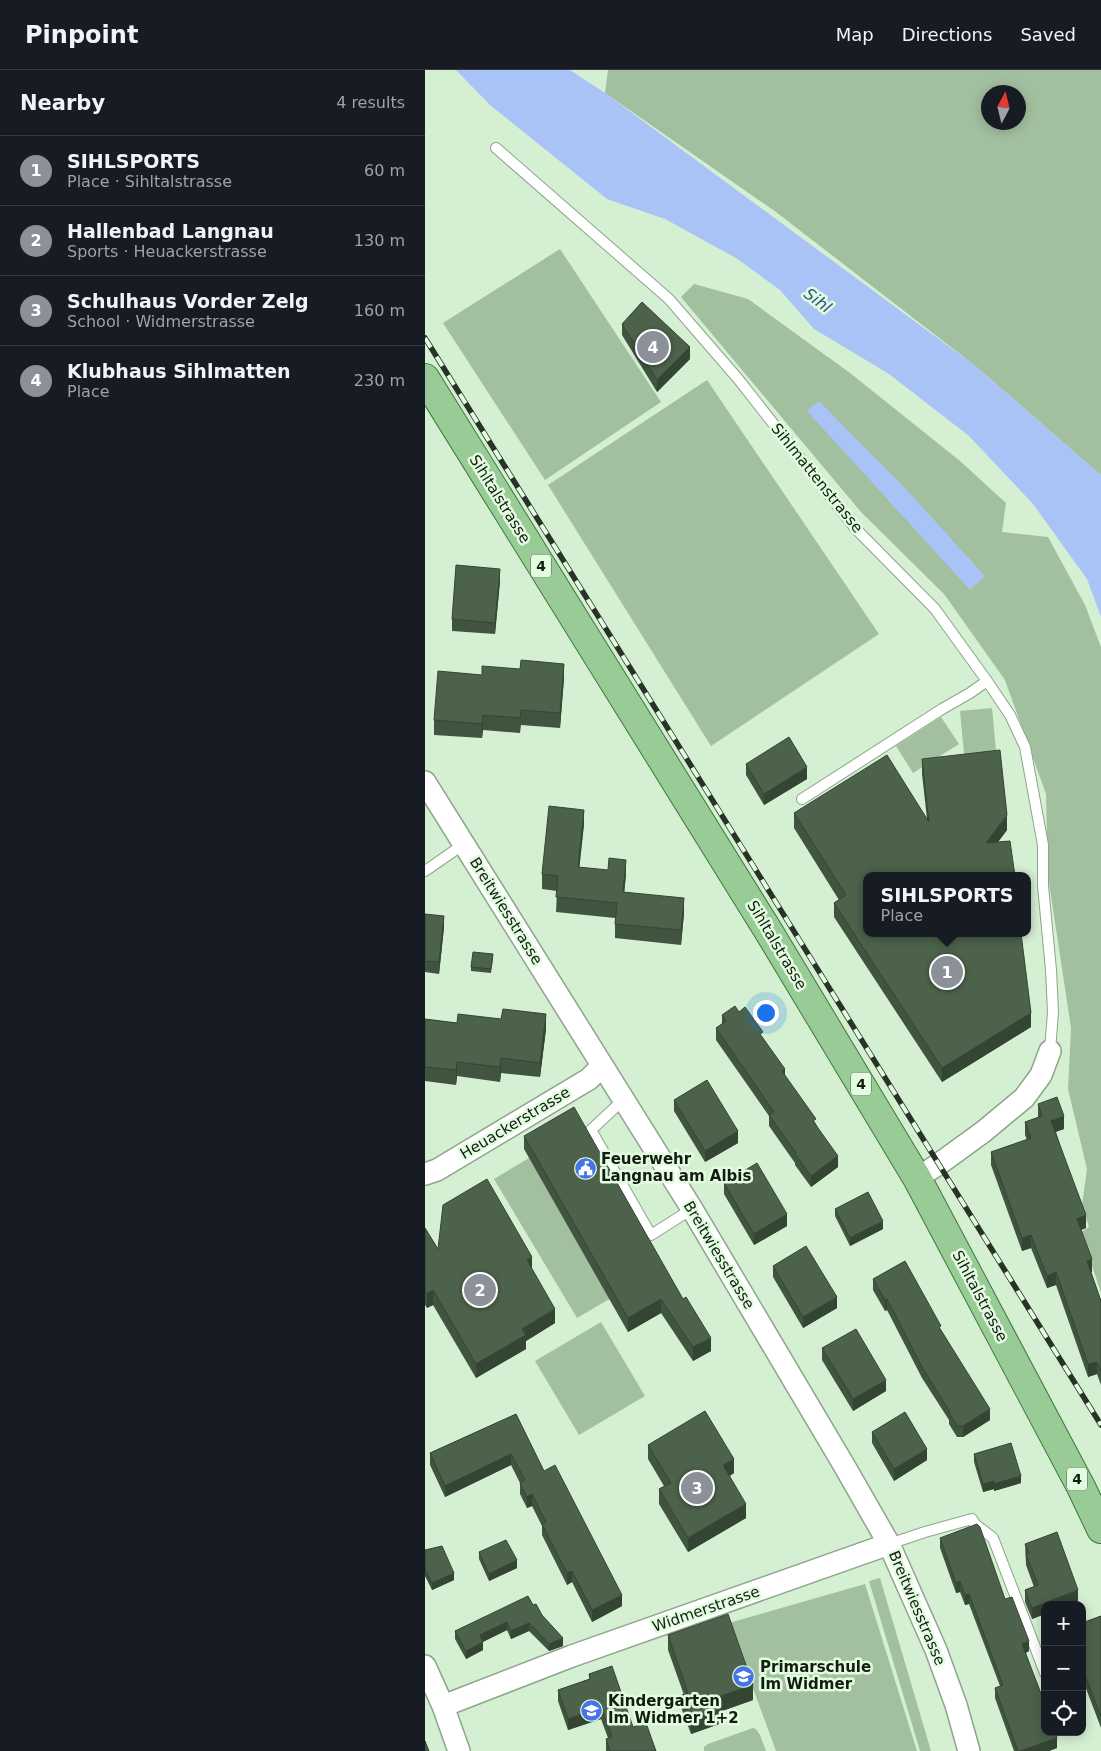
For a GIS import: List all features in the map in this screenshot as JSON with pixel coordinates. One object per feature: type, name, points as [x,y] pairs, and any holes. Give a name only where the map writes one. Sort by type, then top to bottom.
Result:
[{"type":"main road","name":"Sihltalstrasse","points":[[425,378],[769,932],[917,1178],[1081,1487],[1101,1529]]},
{"type":"street","name":"Breitwiesstrasse","points":[[425,782],[692,1208],[889,1544],[936,1650],[956,1705],[969,1751]]},
{"type":"street","points":[[917,1178],[983,1132],[1024,1098],[1041,1075],[1050,1051]]},
{"type":"street","name":"Heuackerstrasse","points":[[425,1174],[437,1170],[589,1078],[602,1066]]},
{"type":"street","name":"Widmerstrasse","points":[[443,1706],[572,1656],[889,1544]]},
{"type":"street","points":[[425,1666],[443,1706],[459,1751]]},
{"type":"lane","name":"Sihlmattenstrasse","points":[[496,148],[669,300],[739,380],[855,528],[935,609],[1010,715],[1025,747],[1040,820],[1043,845],[1043,886],[1053,1012],[1050,1051]]},
{"type":"lane","points":[[802,799],[942,709],[971,693],[987,681]]},
{"type":"lane","points":[[425,871],[464,844]]},
{"type":"lane","points":[[623,1100],[591,1130],[651,1235],[692,1208]]},
{"type":"lane","name":"Widmerstrasse","points":[[889,1544],[972,1519],[975,1524],[993,1538],[1041,1663]]},
{"type":"green space","points":[[608,70],[1101,70],[1101,475],[974,365],[776,212],[605,93]]},
{"type":"green space","points":[[560,249],[661,402],[545,480],[443,323]]},
{"type":"green space","points":[[694,284],[748,299],[850,373],[960,461],[1006,503],[1002,532],[1048,537],[1085,605],[1101,647],[1101,1293],[1081,1232],[1089,1227],[1082,1205],[1087,1169],[1068,1089],[1071,1028],[1048,876],[1046,794],[1005,680],[944,594],[861,512],[681,297]]},
{"type":"green space","points":[[707,380],[879,634],[711,746],[548,485]]},
{"type":"green space","points":[[992,708],[997,761],[965,764],[960,711]]},
{"type":"green space","points":[[941,717],[959,744],[913,773],[896,746]]},
{"type":"green space","points":[[569,1134],[652,1274],[577,1318],[494,1179]]},
{"type":"green space","points":[[601,1322],[645,1396],[579,1435],[535,1361]]},
{"type":"green space","points":[[880,1578],[931,1751],[920,1751],[869,1581]]},
{"type":"green space","points":[[865,1584],[917,1751],[776,1751],[729,1623]]},
{"type":"green space","points":[[753,1728],[760,1735],[766,1751],[704,1751],[704,1747],[708,1744]]},
{"type":"water","name":"Sihl","points":[[456,70],[570,70],[605,93],[974,365],[1101,475],[1101,617],[1087,579],[1033,504],[969,436],[889,374],[814,329],[780,290],[736,258],[665,219],[607,199],[490,105]]},
{"type":"water","points":[[819,401],[904,487],[985,576],[970,590],[807,411]]},
{"type":"building","points":[[642,302],[690,347],[657,380],[622,324]]},
{"type":"building","points":[[456,565],[500,569],[495,623],[452,619]]},
{"type":"building","points":[[521,660],[564,664],[560,713],[521,710],[520,718],[483,715],[482,724],[434,720],[438,671],[482,675],[482,666],[520,669]]},
{"type":"building","points":[[789,737],[807,767],[764,794],[746,764]]},
{"type":"building","points":[[1000,750],[1007,815],[986,843],[1010,841],[1014,872],[863,872],[863,937],[1022,937],[1031,1013],[942,1068],[834,903],[846,895],[794,813],[887,755],[929,822],[922,759]]},
{"type":"building","points":[[549,806],[584,810],[578,867],[608,870],[609,858],[626,860],[623,892],[684,898],[681,930],[615,924],[617,903],[556,897],[558,876],[542,874]]},
{"type":"building","points":[[425,914],[444,916],[439,962],[425,961]]},
{"type":"building","points":[[473,952],[493,954],[491,969],[471,967]]},
{"type":"building","points":[[735,1006],[739,1012],[745,1007],[763,1032],[760,1034],[785,1069],[782,1071],[816,1119],[813,1121],[838,1156],[811,1176],[769,1115],[774,1112],[716,1028],[726,1021],[722,1015]]},
{"type":"building","points":[[503,1009],[546,1014],[540,1063],[501,1058],[500,1067],[457,1062],[456,1070],[425,1067],[425,1019],[457,1023],[458,1014],[501,1019]]},
{"type":"building","points":[[707,1080],[738,1131],[705,1151],[674,1100]]},
{"type":"building","points":[[1057,1097],[1064,1116],[1051,1121],[1086,1215],[1077,1219],[1092,1259],[1087,1261],[1101,1301],[1101,1372],[1097,1362],[1088,1364],[1056,1272],[1047,1276],[1031,1235],[1022,1238],[991,1152],[1031,1138],[1025,1122],[1042,1116],[1038,1104]]},
{"type":"building","points":[[574,1107],[683,1299],[686,1297],[711,1338],[693,1347],[661,1299],[628,1318],[524,1136]]},
{"type":"building","points":[[757,1163],[787,1214],[754,1234],[724,1183]]},
{"type":"building","points":[[487,1179],[532,1257],[527,1260],[555,1309],[522,1329],[526,1335],[476,1364],[433,1290],[427,1294],[425,1291],[425,1228],[438,1249],[443,1205]]},
{"type":"building","points":[[868,1192],[883,1221],[850,1238],[835,1209]]},
{"type":"building","points":[[806,1246],[837,1297],[803,1317],[773,1266]]},
{"type":"building","points":[[905,1261],[941,1326],[939,1327],[990,1409],[963,1426],[957,1426],[949,1413],[922,1367],[887,1299],[885,1300],[873,1279]]},
{"type":"building","points":[[856,1329],[886,1380],[853,1399],[822,1348]]},
{"type":"building","points":[[705,1411],[734,1459],[723,1465],[746,1504],[688,1538],[659,1489],[671,1483],[648,1445]]},
{"type":"building","points":[[905,1412],[927,1449],[894,1469],[872,1432]]},
{"type":"building","points":[[516,1414],[544,1471],[555,1465],[622,1595],[592,1610],[572,1571],[567,1573],[542,1524],[546,1522],[532,1494],[527,1497],[520,1483],[525,1480],[511,1454],[445,1486],[430,1453]]},
{"type":"building","points":[[1011,1443],[1021,1476],[994,1484],[994,1481],[983,1484],[974,1454]]},
{"type":"building","points":[[977,1524],[980,1527],[1005,1599],[1012,1597],[1029,1641],[1022,1644],[1041,1694],[1041,1736],[1056,1736],[1057,1738],[1018,1751],[995,1688],[1003,1685],[969,1594],[965,1595],[960,1581],[956,1583],[940,1538]]},
{"type":"building","points":[[1057,1532],[1078,1590],[1050,1601],[1041,1601],[1041,1604],[1032,1608],[1025,1590],[1038,1585],[1026,1554],[1029,1553],[1025,1544]]},
{"type":"building","points":[[506,1540],[517,1560],[489,1574],[479,1552]]},
{"type":"building","points":[[442,1546],[454,1573],[432,1583],[425,1569],[425,1550]]},
{"type":"building","points":[[528,1596],[533,1605],[536,1604],[542,1615],[563,1638],[549,1644],[529,1623],[511,1631],[507,1622],[480,1635],[483,1642],[466,1651],[455,1631]]},
{"type":"building","points":[[728,1614],[753,1685],[718,1697],[722,1709],[691,1720],[682,1695],[688,1693],[668,1635]]},
{"type":"building","points":[[1101,1616],[1101,1717],[1086,1678],[1086,1622]]},
{"type":"building","name":"Kindergarten Im Widmer 1+2","points":[[612,1666],[633,1727],[646,1723],[656,1751],[610,1751],[606,1739],[612,1737],[601,1707],[568,1719],[558,1690],[590,1679],[589,1674]]},
{"type":"building","points":[[425,1741],[429,1751],[425,1751]]},
{"type":"railway","points":[[425,338],[1101,1425]]},
{"type":"place","name":"Klubhaus Sihlmatten","points":[[653,347]]},
{"type":"place","name":"SIHLSPORTS","points":[[947,972]]},
{"type":"place","name":"Feuerwehr Langnau am Albis","points":[[585,1168]]},
{"type":"place","name":"Hallenbad Langnau","points":[[480,1290]]},
{"type":"place","name":"Schulhaus Vorder Zelg","points":[[697,1488]]},
{"type":"place","name":"Primarschule Im Widmer","points":[[744,1676]]},
{"type":"place","name":"Kindergarten Im Widmer 1+2","points":[[592,1710]]}]
